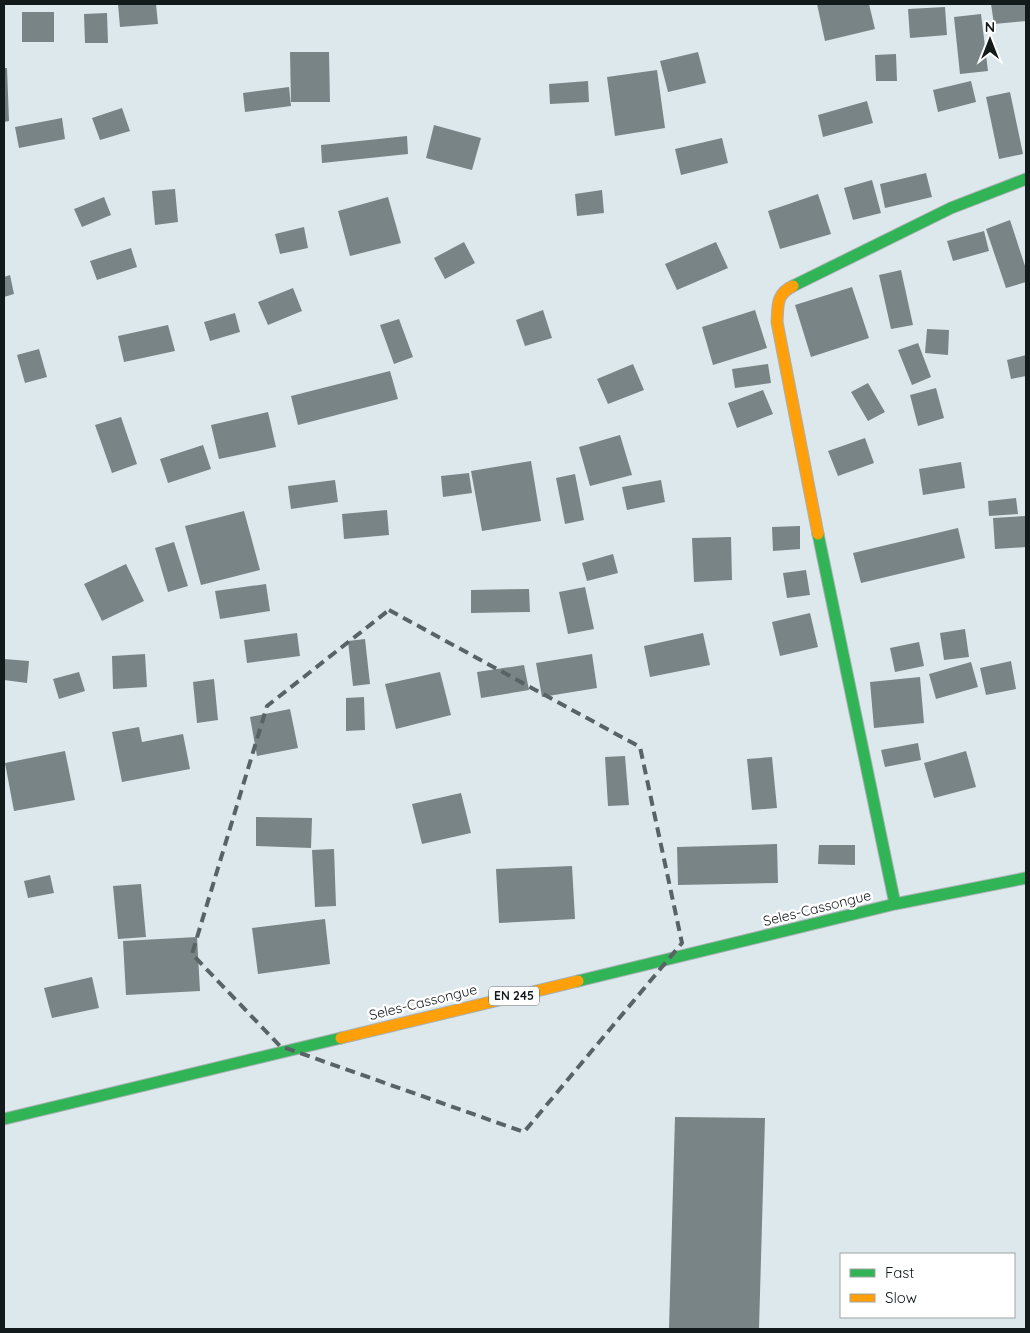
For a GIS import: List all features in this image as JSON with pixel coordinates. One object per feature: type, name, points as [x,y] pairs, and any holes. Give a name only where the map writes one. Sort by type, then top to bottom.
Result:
[{"type":"main road","points":[[895,904],[776,322],[778,301],[786,289],[951,208],[1026,179]]},
{"type":"main road","name":"Seles-Cassongue","points":[[4,1119],[895,904],[1026,878]]},
{"type":"highlighted area","points":[[389,610],[640,747],[682,943],[524,1132],[280,1046],[192,954],[267,706]]},
{"type":"building","points":[[118,4],[156,4],[158,24],[120,27]]},
{"type":"building","points":[[817,4],[869,4],[875,29],[825,41]]},
{"type":"building","points":[[991,4],[1026,4],[1026,21],[994,24]]},
{"type":"building","points":[[945,7],[947,35],[910,38],[908,9]]},
{"type":"building","points":[[22,12],[54,12],[54,42],[22,42]]},
{"type":"building","points":[[107,13],[108,43],[85,43],[84,14]]},
{"type":"building","points":[[981,14],[988,71],[960,74],[954,17]]},
{"type":"building","points":[[290,52],[329,52],[330,102],[291,102]]},
{"type":"building","points":[[698,52],[706,83],[668,92],[660,61]]},
{"type":"building","points":[[896,54],[897,81],[876,81],[875,55]]},
{"type":"building","points":[[4,68],[7,68],[9,121],[4,122]]},
{"type":"building","points":[[657,70],[665,128],[615,136],[607,77]]},
{"type":"building","points":[[588,81],[589,102],[550,104],[549,84]]},
{"type":"building","points":[[971,81],[976,102],[938,112],[933,90]]},
{"type":"building","points":[[289,87],[291,106],[245,112],[243,93]]},
{"type":"building","points":[[1010,92],[1023,154],[999,159],[986,97]]},
{"type":"building","points":[[867,101],[873,123],[823,137],[818,115]]},
{"type":"building","points":[[122,108],[130,131],[100,140],[92,118]]},
{"type":"building","points":[[62,118],[65,139],[19,148],[15,127]]},
{"type":"building","points":[[434,125],[481,138],[472,170],[426,158]]},
{"type":"building","points":[[407,136],[408,154],[322,163],[321,145]]},
{"type":"building","points":[[722,138],[728,163],[681,175],[675,149]]},
{"type":"building","points":[[926,173],[932,197],[885,208],[880,184]]},
{"type":"building","points":[[872,180],[881,213],[853,220],[844,188]]},
{"type":"building","points":[[175,189],[178,222],[155,225],[152,191]]},
{"type":"building","points":[[602,190],[604,213],[577,216],[575,194]]},
{"type":"building","points":[[818,194],[831,234],[780,249],[768,211]]},
{"type":"building","points":[[104,197],[111,215],[82,227],[74,209]]},
{"type":"building","points":[[388,197],[401,243],[350,256],[338,211]]},
{"type":"building","points":[[1010,220],[1026,269],[1026,282],[1006,288],[986,229]]},
{"type":"building","points":[[304,227],[308,248],[280,254],[275,234]]},
{"type":"building","points":[[984,231],[989,251],[953,261],[947,241]]},
{"type":"building","points":[[464,242],[475,263],[445,279],[434,258]]},
{"type":"building","points":[[716,242],[728,268],[677,290],[665,264]]},
{"type":"building","points":[[131,248],[137,267],[97,280],[90,261]]},
{"type":"building","points":[[901,270],[913,325],[891,329],[879,275]]},
{"type":"building","points":[[10,275],[14,294],[4,297],[4,277]]},
{"type":"building","points":[[852,287],[869,338],[811,357],[795,305]]},
{"type":"building","points":[[293,288],[302,311],[268,325],[258,302]]},
{"type":"building","points":[[543,310],[552,338],[525,346],[516,320]]},
{"type":"building","points":[[755,310],[767,348],[713,365],[702,327]]},
{"type":"building","points":[[235,313],[240,332],[210,341],[204,322]]},
{"type":"building","points":[[399,319],[413,357],[394,364],[380,325]]},
{"type":"building","points":[[168,325],[175,351],[124,362],[118,336]]},
{"type":"building","points":[[927,329],[949,330],[948,355],[925,353]]},
{"type":"building","points":[[918,343],[931,377],[912,385],[898,350]]},
{"type":"building","points":[[39,349],[47,377],[25,383],[17,355]]},
{"type":"building","points":[[1026,355],[1026,376],[1011,379],[1007,360]]},
{"type":"building","points":[[633,364],[644,390],[608,404],[597,379]]},
{"type":"building","points":[[768,364],[771,383],[735,388],[732,369]]},
{"type":"building","points":[[390,371],[398,399],[298,425],[291,396]]},
{"type":"building","points":[[868,383],[885,412],[868,421],[851,392]]},
{"type":"building","points":[[936,388],[944,418],[918,426],[910,395]]},
{"type":"building","points":[[763,390],[773,414],[737,428],[728,403]]},
{"type":"building","points":[[268,412],[276,447],[219,459],[211,425]]},
{"type":"building","points":[[121,417],[137,464],[112,473],[95,425]]},
{"type":"building","points":[[620,435],[632,475],[590,486],[579,447]]},
{"type":"building","points":[[865,438],[874,463],[838,476],[828,451]]},
{"type":"building","points":[[203,445],[211,469],[168,483],[160,459]]},
{"type":"building","points":[[531,461],[541,521],[482,531],[471,471]]},
{"type":"building","points":[[961,462],[965,488],[923,495],[919,469]]},
{"type":"building","points":[[469,473],[472,493],[443,497],[441,476]]},
{"type":"building","points":[[575,474],[584,520],[565,524],[556,478]]},
{"type":"building","points":[[335,480],[338,502],[291,509],[288,486]]},
{"type":"building","points":[[661,480],[665,502],[627,510],[622,487]]},
{"type":"building","points":[[1016,498],[1018,514],[989,516],[988,501]]},
{"type":"building","points":[[387,510],[389,535],[344,539],[342,514]]},
{"type":"building","points":[[244,511],[260,570],[201,585],[185,526]]},
{"type":"building","points":[[1026,516],[1026,547],[995,549],[993,518]]},
{"type":"building","points":[[800,526],[800,549],[773,551],[772,527]]},
{"type":"building","points":[[958,528],[965,558],[861,583],[853,553]]},
{"type":"building","points":[[731,537],[732,580],[694,582],[692,538]]},
{"type":"building","points":[[174,542],[188,586],[168,592],[155,548]]},
{"type":"building","points":[[613,554],[618,573],[587,581],[582,563]]},
{"type":"building","points":[[126,564],[144,601],[102,621],[84,584]]},
{"type":"building","points":[[806,570],[810,595],[787,598],[783,573]]},
{"type":"building","points":[[266,584],[270,611],[220,619],[215,591]]},
{"type":"building","points":[[585,587],[594,629],[568,634],[559,592]]},
{"type":"building","points":[[529,589],[530,612],[471,613],[471,590]]},
{"type":"building","points":[[810,613],[818,647],[780,656],[772,622]]},
{"type":"building","points":[[965,629],[969,657],[944,660],[940,633]]},
{"type":"building","points":[[297,633],[300,656],[247,663],[244,640]]},
{"type":"building","points":[[703,633],[710,665],[650,677],[644,646]]},
{"type":"building","points":[[365,639],[370,684],[353,686],[348,641]]},
{"type":"building","points":[[919,642],[924,666],[895,672],[890,648]]},
{"type":"building","points":[[145,654],[147,687],[113,689],[112,656]]},
{"type":"building","points":[[592,654],[597,688],[542,697],[536,663]]},
{"type":"building","points":[[4,659],[29,661],[27,683],[4,680]]},
{"type":"building","points":[[1011,661],[1016,689],[986,695],[980,668]]},
{"type":"building","points":[[971,662],[978,687],[936,699],[929,674]]},
{"type":"building","points":[[524,665],[529,690],[481,698],[477,672]]},
{"type":"building","points":[[79,672],[85,691],[59,699],[53,679]]},
{"type":"building","points":[[440,672],[451,715],[396,729],[385,684]]},
{"type":"building","points":[[920,677],[924,723],[874,728],[870,682]]},
{"type":"building","points":[[214,679],[218,720],[197,723],[193,682]]},
{"type":"building","points":[[364,697],[365,730],[346,731],[346,698]]},
{"type":"building","points":[[290,709],[298,748],[257,756],[250,717]]},
{"type":"building","points":[[139,727],[142,742],[183,734],[190,769],[122,782],[112,732]]},
{"type":"building","points":[[918,743],[921,760],[885,767],[881,750]]},
{"type":"building","points":[[65,751],[75,800],[14,811],[5,763]]},
{"type":"building","points":[[966,751],[976,787],[934,798],[924,763]]},
{"type":"building","points":[[625,756],[629,805],[608,806],[605,757]]},
{"type":"building","points":[[772,757],[777,808],[752,810],[747,759]]},
{"type":"building","points":[[461,793],[471,833],[422,844],[412,804]]},
{"type":"building","points":[[256,817],[312,818],[311,848],[256,846]]},
{"type":"building","points":[[777,844],[778,883],[678,885],[677,847]]},
{"type":"building","points":[[819,845],[855,845],[855,865],[818,864]]},
{"type":"building","points":[[334,849],[336,906],[315,907],[312,850]]},
{"type":"building","points":[[572,866],[575,919],[499,923],[496,869]]},
{"type":"building","points":[[50,875],[54,893],[28,898],[24,881]]},
{"type":"building","points":[[141,884],[146,937],[118,939],[113,886]]},
{"type":"building","points":[[325,919],[330,964],[258,974],[252,928]]},
{"type":"building","points":[[197,937],[200,991],[126,995],[123,941]]},
{"type":"building","points":[[92,977],[99,1008],[52,1018],[44,988]]},
{"type":"building","points":[[675,1117],[765,1118],[759,1329],[669,1329]]},
{"type":"traffic: fast","points":[[793,286],[951,208],[1026,179]]},
{"type":"traffic: fast","points":[[818,534],[895,904]]},
{"type":"traffic: fast","points":[[578,981],[895,904],[1026,878]]},
{"type":"traffic: fast","points":[[4,1119],[341,1038]]},
{"type":"traffic: slow","points":[[793,286],[783,293],[779,301],[777,322],[818,534]]},
{"type":"traffic: slow","points":[[341,1038],[578,981]]}]
